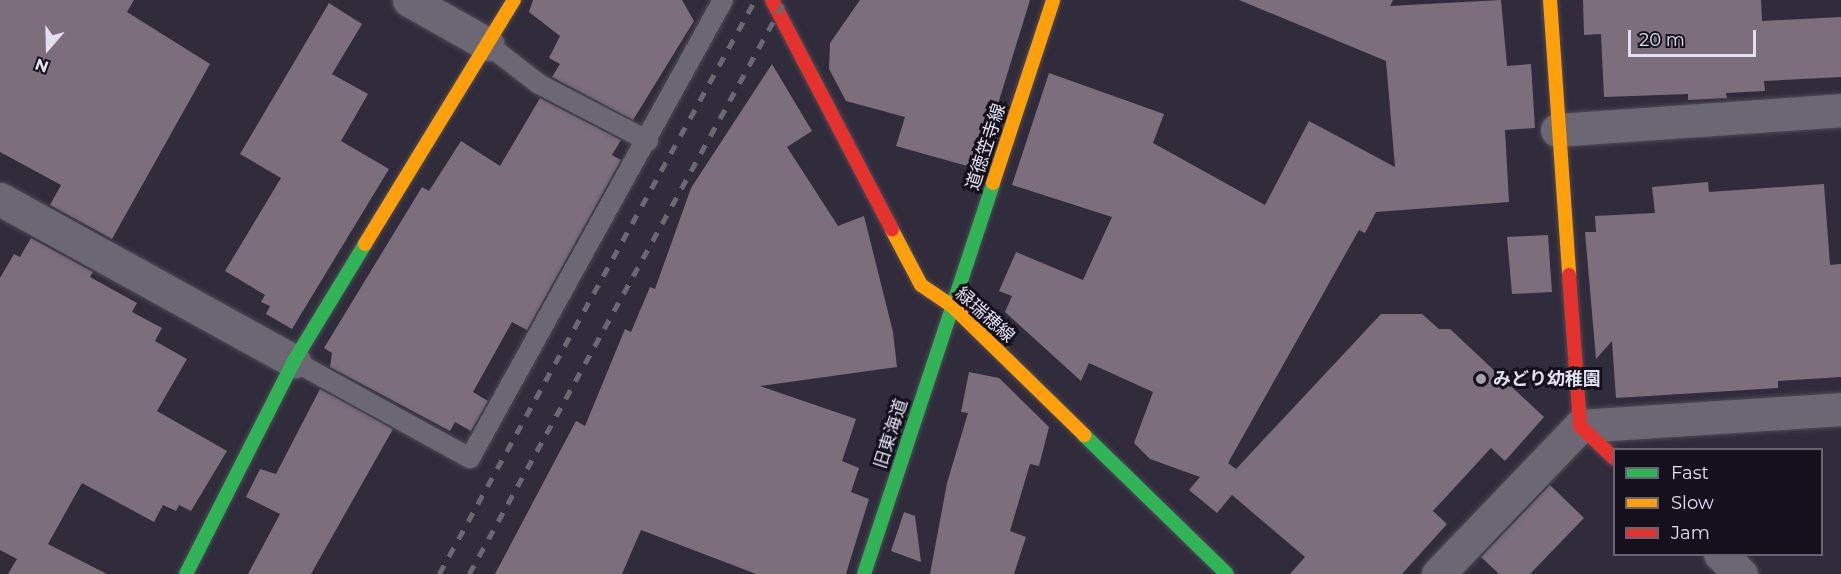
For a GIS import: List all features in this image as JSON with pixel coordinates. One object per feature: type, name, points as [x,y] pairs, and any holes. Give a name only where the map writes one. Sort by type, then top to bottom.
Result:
[{"type":"street","points":[[409,0],[487,44]]},
{"type":"street","points":[[186,574],[294,361],[514,0]]},
{"type":"street","name":"緑瑞穂線","points":[[772,0],[921,285],[952,306],[1227,574]]},
{"type":"street","name":"道徳笠寺線","points":[[952,306],[1053,0]]},
{"type":"street","points":[[1550,0],[1557,130],[1580,426],[1613,457]]},
{"type":"street","points":[[1557,130],[1841,110]]},
{"type":"street","points":[[0,199],[294,361]]},
{"type":"street","name":"旧東海道","points":[[864,574],[952,306]]},
{"type":"street","points":[[1438,574],[1580,426],[1841,409]]},
{"type":"street","points":[[1721,556],[1741,574]]},
{"type":"lane","points":[[294,361],[470,458],[648,141],[723,0]]},
{"type":"lane","points":[[487,44],[539,84],[648,141]]},
{"type":"building","points":[[0,0],[134,0],[127,12],[210,64],[112,239],[50,205],[61,185],[0,152]]},
{"type":"building","points":[[533,0],[682,0],[694,21],[633,120],[552,77],[560,64],[549,58],[560,36],[529,12]]},
{"type":"building","points":[[860,0],[1030,0],[978,169],[896,146],[905,117],[846,101],[829,69],[830,43]]},
{"type":"building","points":[[1239,0],[1393,0],[1390,6],[1501,0],[1507,66],[1531,64],[1535,128],[1505,130],[1509,202],[1376,212],[1365,233],[1359,230],[1228,463],[1236,469],[1381,314],[1422,314],[1439,329],[1450,329],[1544,417],[1505,461],[1491,448],[1433,511],[1447,524],[1402,574],[1290,574],[1305,557],[1232,495],[1217,513],[1189,490],[1200,477],[1150,459],[1134,443],[1153,392],[1089,363],[1081,381],[1005,312],[1012,296],[999,291],[1016,252],[1083,280],[1112,217],[1012,185],[1049,73],[1164,114],[1153,143],[1265,205],[1309,121],[1395,167],[1386,61]]},
{"type":"building","points":[[1583,0],[1761,0],[1762,21],[1841,17],[1841,77],[1764,81],[1765,91],[1726,93],[1727,98],[1688,100],[1688,94],[1604,97],[1601,34],[1584,35]]},
{"type":"building","points":[[329,3],[362,24],[332,74],[368,94],[341,141],[389,169],[292,329],[266,314],[270,306],[261,302],[265,295],[225,271],[281,178],[240,154]]},
{"type":"building","points":[[772,64],[812,131],[787,147],[838,226],[864,216],[893,332],[897,367],[760,386],[856,419],[842,461],[859,468],[851,492],[869,499],[846,574],[756,574],[641,530],[622,574],[495,574],[576,421],[585,426],[625,329],[631,332],[650,287],[655,289],[691,188]]},
{"type":"building","points":[[540,98],[621,140],[612,155],[621,160],[527,330],[512,322],[473,392],[488,401],[471,431],[455,422],[450,431],[330,367],[332,353],[324,348],[422,187],[429,191],[461,141],[500,166]]},
{"type":"building","points":[[1708,182],[1709,192],[1824,184],[1830,265],[1841,264],[1841,377],[1778,381],[1778,388],[1616,398],[1612,341],[1596,359],[1585,232],[1596,232],[1595,216],[1655,213],[1652,187]]},
{"type":"building","points":[[1548,235],[1552,292],[1512,294],[1507,237]]},
{"type":"building","points":[[31,238],[93,272],[90,277],[137,303],[132,312],[162,328],[155,341],[187,359],[157,411],[227,451],[191,511],[179,505],[176,511],[163,505],[154,522],[82,483],[48,544],[107,574],[8,574],[17,559],[0,550],[0,278],[14,254],[20,257]]},
{"type":"building","points":[[969,372],[999,378],[1049,427],[1039,466],[1030,464],[1010,531],[1026,537],[1014,574],[930,574],[947,483],[968,413],[961,412]]},
{"type":"building","points":[[320,389],[393,429],[311,574],[248,574],[280,514],[246,497],[260,469],[276,474]]},
{"type":"building","points":[[1550,485],[1584,518],[1530,574],[1499,574],[1481,557]]},
{"type":"building","points":[[904,512],[915,516],[921,562],[891,551]]},
{"type":"railway","points":[[439,574],[755,0]]},
{"type":"railway","points":[[469,574],[785,0]]},
{"type":"traffic: fast","points":[[864,574],[993,183]]},
{"type":"traffic: fast","points":[[186,574],[294,361],[365,244]]},
{"type":"traffic: fast","points":[[1084,435],[1227,574]]},
{"type":"traffic: slow","points":[[365,244],[514,0]]},
{"type":"traffic: slow","points":[[993,183],[1053,0]]},
{"type":"traffic: slow","points":[[1550,0],[1569,275]]},
{"type":"traffic: slow","points":[[892,230],[921,285],[952,306],[1084,435]]},
{"type":"traffic: jam","points":[[772,0],[892,230]]},
{"type":"traffic: jam","points":[[1569,275],[1580,426],[1613,457]]},
{"type":"place","name":"みどり幼稚園","points":[[1481,379]]}]
